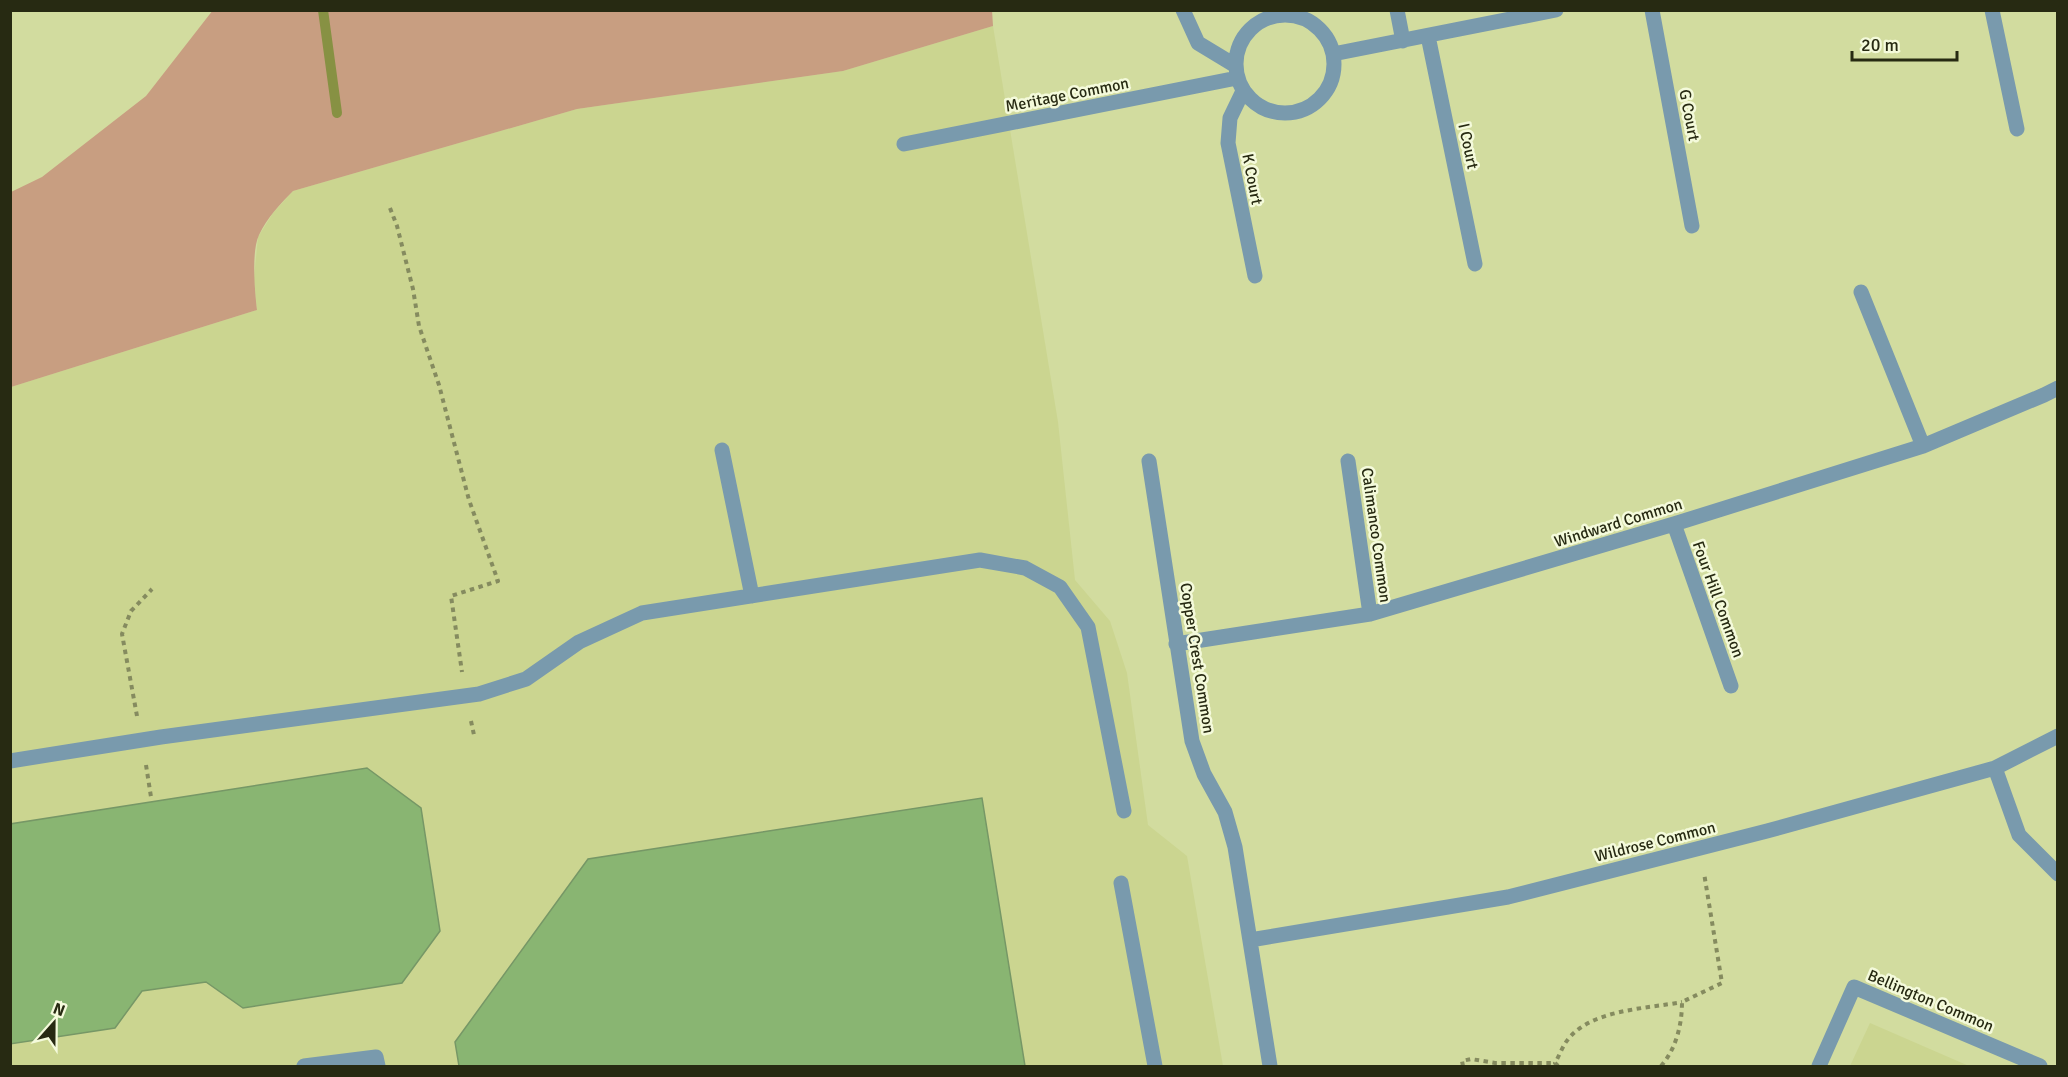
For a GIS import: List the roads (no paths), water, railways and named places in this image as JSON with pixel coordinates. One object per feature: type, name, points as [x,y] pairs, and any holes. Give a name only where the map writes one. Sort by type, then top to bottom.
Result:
[{"type":"street","points":[[1183,10],[1198,43],[1239,78],[1257,105],[1275,112],[1294,112],[1303,109],[1312,105],[1326,92],[1334,74],[1334,54],[1326,36],[1312,22],[1295,15],[1275,15],[1257,22],[1243,36],[1236,54],[1239,78]]},
{"type":"street","points":[[1397,10],[1403,41]]},
{"type":"street","points":[[1334,54],[1556,10]]},
{"type":"street","name":"G Court","points":[[1652,10],[1692,226]]},
{"type":"street","points":[[1992,10],[2017,129]]},
{"type":"street","name":"I Court","points":[[1428,36],[1475,264]]},
{"type":"street","name":"Meritage Common","points":[[904,144],[1239,78]]},
{"type":"street","name":"K Court","points":[[1239,78],[1230,118],[1228,143],[1255,276]]},
{"type":"street","points":[[1861,292],[1923,446]]},
{"type":"street","name":"Windward Common","points":[[1176,644],[1370,614],[1674,524],[1923,446],[2044,396],[2058,388]]},
{"type":"street","points":[[722,450],[752,596]]},
{"type":"street","name":"Copper Crest Common","points":[[1149,461],[1192,741],[1204,774],[1225,812],[1235,847],[1270,1066]]},
{"type":"street","name":"Calimanco Common","points":[[1348,461],[1370,614]]},
{"type":"street","name":"Four Hill Common","points":[[1674,524],[1731,686]]},
{"type":"street","points":[[10,761],[152,738],[479,694],[526,679],[579,642],[642,613],[980,560],[1025,568],[1060,587],[1088,627],[1124,811]]},
{"type":"street","name":"Wildrose Common","points":[[1250,940],[1508,897],[1995,768],[2058,736]]},
{"type":"street","points":[[1995,768],[2019,835],[2058,874]]},
{"type":"street","points":[[1121,883],[1155,1066]]},
{"type":"street","name":"Bellington Common","points":[[1819,1066],[1854,987],[2040,1066]]},
{"type":"street","points":[[304,1066],[376,1057],[378,1066]]},
{"type":"waterway","points":[[323,10],[337,113]]}]
